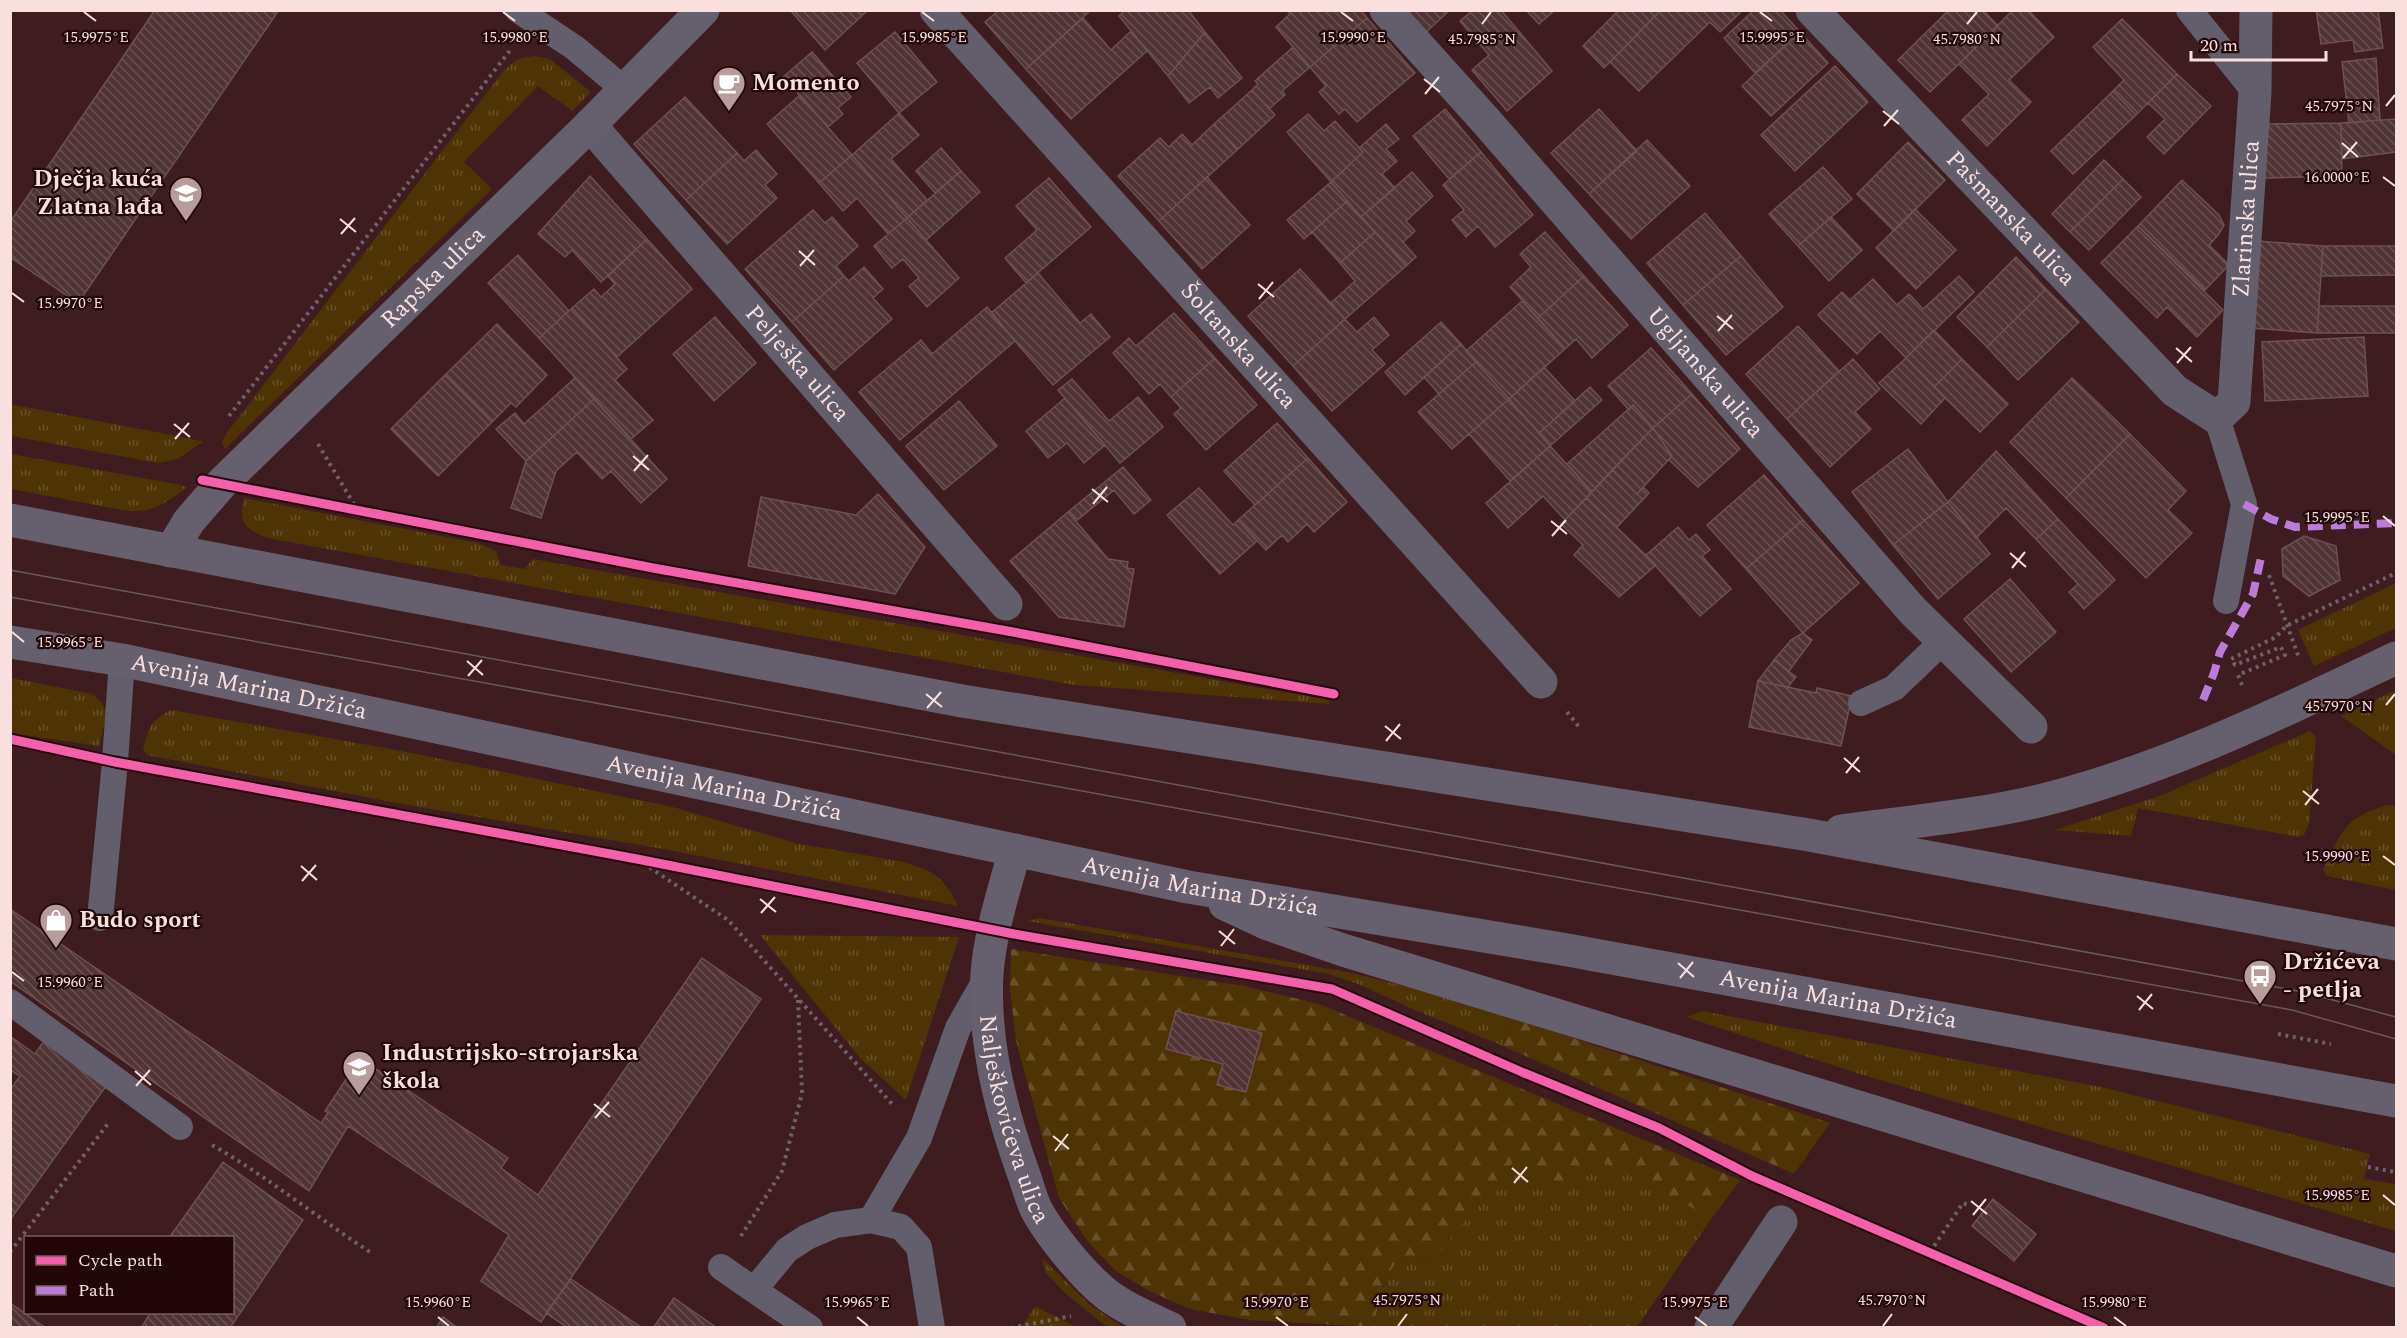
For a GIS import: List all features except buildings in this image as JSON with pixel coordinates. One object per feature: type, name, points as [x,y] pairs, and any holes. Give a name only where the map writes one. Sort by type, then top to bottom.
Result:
[{"type":"main road","name":"Rapska ulica","points":[[171,551],[189,521],[222,483],[590,125],[703,10]]},
{"type":"main road","points":[[10,520],[962,700],[1809,835],[2397,944]]},
{"type":"main road","name":"Avenija Marina Držića","points":[[10,642],[122,660],[1188,887],[1562,949],[2397,1101]]},
{"type":"main road","points":[[1809,835],[1973,814],[2065,793],[2139,770],[2218,740],[2397,658]]},
{"type":"main road","name":"Nalješkovićeva ulica","points":[[1015,850],[994,930],[987,977],[987,1011],[1002,1109],[1037,1210],[1073,1261],[1106,1293],[1141,1315],[1170,1328]]},
{"type":"main road","points":[[1188,887],[1268,924],[1343,950],[2395,1270]]},
{"type":"street","name":"Šoltanska ulica","points":[[936,10],[1541,682]]},
{"type":"street","name":"Ugljanska ulica","points":[[1386,10],[1942,642],[1994,689],[2031,727]]},
{"type":"street","name":"Pašmanska ulica","points":[[1812,10],[2175,391],[2217,418]]},
{"type":"street","name":"Zlarinska ulica","points":[[2217,418],[2234,402],[2255,92],[2256,10]]},
{"type":"street","name":"Pelješka ulica","points":[[590,125],[1006,604]]},
{"type":"street","points":[[1711,1328],[1781,1222]]},
{"type":"lane","points":[[2189,10],[2255,92]]},
{"type":"lane","points":[[526,16],[575,48],[625,90]]},
{"type":"lane","points":[[2217,418],[2244,504],[2226,601]]},
{"type":"lane","points":[[1861,703],[1894,688],[1942,642]]},
{"type":"lane","points":[[100,918],[122,660]]},
{"type":"lane","points":[[871,1220],[920,1138],[958,1028],[987,977]]},
{"type":"lane","points":[[10,1002],[180,1127]]},
{"type":"lane","points":[[754,1290],[787,1250],[807,1237],[835,1225],[871,1220],[901,1227],[919,1247],[932,1328]]},
{"type":"lane","points":[[721,1267],[810,1328]]},
{"type":"path","points":[[226,419],[526,16]]},
{"type":"path","points":[[315,438],[358,511]]},
{"type":"path","points":[[2242,685],[2238,675],[2285,655],[2281,646],[2235,665],[2231,659],[2276,637],[2286,626],[2397,573]]},
{"type":"path","points":[[2286,626],[2298,656]]},
{"type":"path","points":[[626,857],[661,864]]},
{"type":"path","points":[[638,859],[728,920],[896,1108]]},
{"type":"path","points":[[721,1267],[782,1171],[802,1093],[798,998]]},
{"type":"path","points":[[2278,1034],[2331,1044]]},
{"type":"path","points":[[10,1252],[132,1092]]},
{"type":"path","points":[[180,1127],[248,1166],[373,1254]]},
{"type":"path","points":[[2368,1167],[2397,1172]]},
{"type":"path","points":[[1930,1252],[1963,1203],[1968,1205]]},
{"type":"path","points":[[1919,1248],[1941,1257]]},
{"type":"path","points":[[1011,1328],[1081,1314]]},
{"type":"green space","points":[[534,56],[550,59],[591,92],[572,111],[538,86],[464,162],[492,189],[225,449],[222,443],[226,434],[504,70],[518,59]]},
{"type":"green space","points":[[10,404],[202,442],[178,459],[158,463],[11,436]]},
{"type":"green space","points":[[11,454],[187,487],[157,507],[141,511],[122,510],[11,489]]},
{"type":"green space","points":[[244,498],[478,543],[496,551],[501,565],[524,569],[533,559],[1329,700],[1329,704],[1074,685],[267,538],[245,524],[242,513]]},
{"type":"green space","points":[[2396,583],[2396,628],[2314,666],[2298,630]]},
{"type":"green space","points":[[11,678],[93,694],[102,703],[107,714],[99,746],[11,733]]},
{"type":"green space","points":[[2396,690],[2396,755],[2341,716]]},
{"type":"green space","points":[[171,710],[397,750],[673,807],[795,843],[904,862],[929,871],[940,879],[951,892],[958,906],[669,850],[397,803],[147,755],[143,749],[149,730],[154,721]]},
{"type":"green space","points":[[2310,731],[2316,737],[2309,824],[2304,835],[2299,837],[2138,808],[2131,836],[2055,830],[2162,795]]},
{"type":"green space","points":[[2387,805],[2396,806],[2396,890],[2327,876],[2323,870],[2346,828],[2361,815]]},
{"type":"green space","points":[[1040,918],[1352,973],[1424,991],[1512,1018],[1503,1046],[1358,984],[1329,974],[1027,921]]},
{"type":"green space","points":[[760,935],[959,937],[906,1100],[860,1058]]},
{"type":"green space","points":[[1011,949],[1244,986],[1319,1004],[1740,1180],[1712,1218],[1585,1152],[1569,1192],[1517,1157],[1434,1259],[1397,1261],[1382,1292],[1375,1327],[1249,1320],[1190,1309],[1149,1291],[1116,1271],[1089,1243],[1059,1198],[1016,1041],[1010,988]]},
{"type":"green space","points":[[1702,1011],[2101,1087],[2370,1154],[2364,1179],[2396,1184],[2396,1231],[1863,1075],[1686,1017]]},
{"type":"green space","points":[[1512,1018],[1830,1123],[1794,1174],[1503,1046]]},
{"type":"green space","points":[[1585,1151],[1712,1218],[1637,1327],[1375,1328],[1381,1293],[1397,1261],[1434,1259],[1517,1156]]},
{"type":"green space","points":[[1042,1258],[1089,1304],[1123,1327],[1110,1327],[1103,1324],[1066,1294],[1045,1272]]},
{"type":"green space","points":[[1035,1306],[1076,1327],[1022,1327]]},
{"type":"tram line","points":[[10,570],[2303,992],[2396,1017]]},
{"type":"tram line","points":[[10,597],[2292,1010],[2396,1039]]},
{"type":"marked path","points":[[2244,504],[2271,519],[2295,527],[2396,523]]},
{"type":"marked path","points":[[2203,700],[2220,652],[2253,594],[2262,553]]},
{"type":"cycle path","points":[[202,480],[653,568],[1013,632],[1334,694]]},
{"type":"cycle path","points":[[10,739],[115,762],[637,859],[1014,934],[1332,989],[1524,1073],[1659,1128],[1752,1176],[2104,1328]]},
{"type":"place","name":"Momento","points":[[729,112]]},
{"type":"place","name":"Dječja kuća Zlatna lađa","points":[[186,222]]},
{"type":"place","name":"Budo sport","points":[[56,949]]},
{"type":"place","name":"Držićeva - petlja","points":[[2260,1005]]},
{"type":"place","name":"Industrijsko-strojarska škola","points":[[359,1096]]}]
